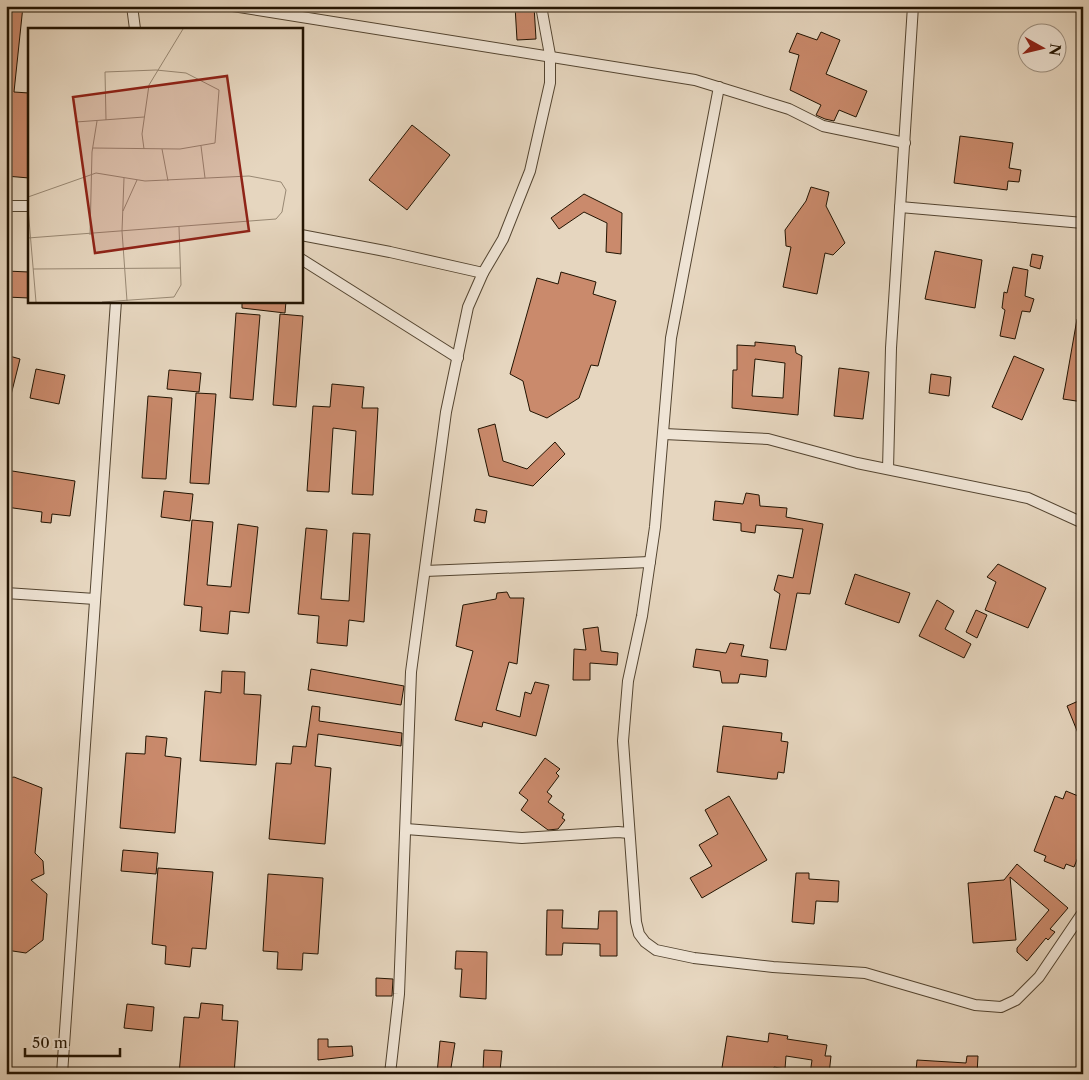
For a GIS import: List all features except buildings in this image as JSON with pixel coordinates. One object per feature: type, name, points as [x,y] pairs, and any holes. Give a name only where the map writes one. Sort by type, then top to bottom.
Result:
[{"type":"street","points":[[132,6],[135,28]]},
{"type":"street","points":[[233,6],[550,55],[695,80],[789,109],[823,126],[905,143]]},
{"type":"street","points":[[390,1074],[400,994],[411,672],[446,412],[468,307],[483,273],[503,239],[530,171],[550,83],[550,55],[541,6]]},
{"type":"street","points":[[888,469],[890,348],[913,6]]},
{"type":"street","points":[[719,87],[672,329],[664,434],[650,562],[642,616],[628,681],[623,741],[636,922],[639,934],[645,942],[656,950],[694,958],[774,967],[866,973],[974,1005],[1001,1007],[1016,1000],[1039,977],[1083,912]]},
{"type":"street","points":[[6,206],[28,206]]},
{"type":"street","points":[[900,207],[1083,223]]},
{"type":"street","points":[[302,235],[390,252],[483,273]]},
{"type":"street","points":[[302,260],[458,358]]},
{"type":"street","points":[[62,1074],[116,302]]},
{"type":"street","points":[[664,434],[768,439],[888,469],[1028,498],[1083,523]]},
{"type":"street","points":[[425,571],[650,562]]},
{"type":"street","points":[[6,592],[95,599]]},
{"type":"street","points":[[406,829],[522,838],[618,832],[629,833]]}]
